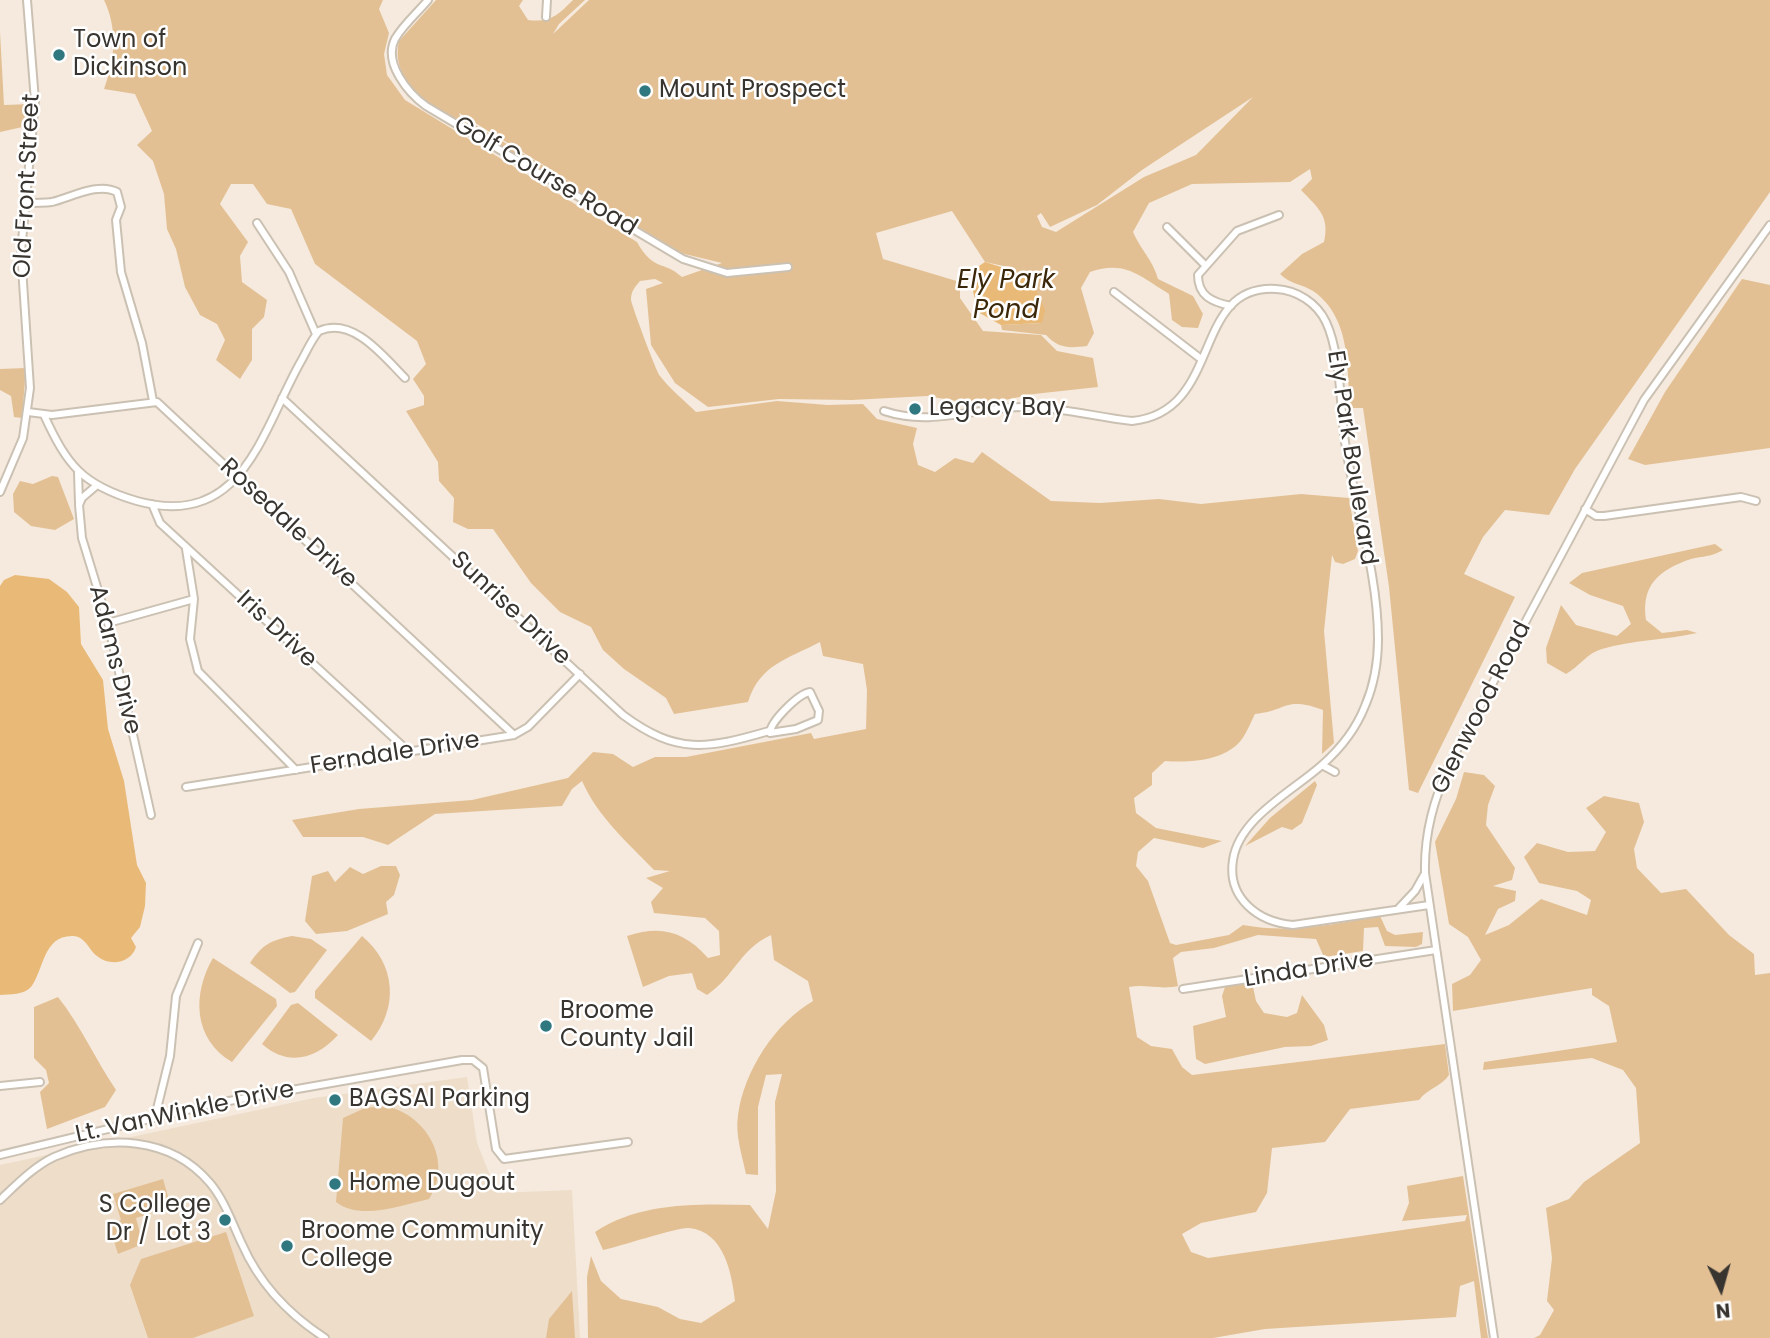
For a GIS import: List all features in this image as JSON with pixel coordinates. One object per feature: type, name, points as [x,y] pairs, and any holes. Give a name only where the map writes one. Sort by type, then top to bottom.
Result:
[{"type":"street","name":"Old Front Street","points":[[0,492],[16,460],[28,412],[30,370],[20,252],[35,101],[27,0]]},
{"type":"street","name":"Golf Course Road","points":[[428,0],[396,39],[393,52],[401,79],[426,107],[683,259],[727,273],[788,267]]},
{"type":"street","points":[[546,17],[547,0]]},
{"type":"street","points":[[24,203],[50,202],[108,188],[120,197],[121,207],[116,220],[121,272],[142,343],[153,401],[44,415],[28,412]]},
{"type":"street","points":[[1231,306],[1211,300],[1202,293],[1198,275],[1204,264],[1237,231],[1279,215]]},
{"type":"street","points":[[257,223],[289,272],[316,334]]},
{"type":"street","name":"Glenwood Road","points":[[1494,1338],[1424,873],[1427,832],[1438,789],[1644,400],[1770,225]]},
{"type":"street","points":[[1167,226],[1204,264]]},
{"type":"street","name":"Ely Park Boulevard","points":[[884,411],[914,419],[936,419],[1021,407],[1132,421],[1147,420],[1167,412],[1183,396],[1218,322],[1231,306],[1261,289],[1294,293],[1317,308],[1333,343],[1346,445],[1373,589],[1378,640],[1377,667],[1366,705],[1351,733],[1322,765],[1254,822],[1242,837],[1233,862],[1238,894],[1257,914],[1293,925],[1429,905]]},
{"type":"street","points":[[1114,292],[1201,359]]},
{"type":"street","points":[[44,415],[59,448],[78,473],[96,486],[152,504],[169,506],[200,502],[223,491],[239,478],[260,445],[316,334],[335,327],[356,334],[375,348],[405,379]]},
{"type":"street","name":"Sunrise Drive","points":[[282,398],[623,715],[662,740],[688,746],[705,745],[769,731],[789,730],[818,720],[819,711],[813,694],[802,694],[771,725],[769,731]]},
{"type":"street","name":"Rosedale Drive","points":[[153,401],[514,735]]},
{"type":"street","name":"Adams Drive","points":[[78,473],[82,538],[108,623],[151,816]]},
{"type":"street","points":[[79,505],[82,498],[96,486]]},
{"type":"street","points":[[1585,509],[1596,516],[1604,516],[1741,497],[1756,501]]},
{"type":"street","name":"Iris Drive","points":[[152,504],[157,519],[408,752]]},
{"type":"street","points":[[186,547],[194,599],[190,639],[198,671],[296,770]]},
{"type":"street","points":[[108,623],[194,599]]},
{"type":"street","name":"Ferndale Drive","points":[[186,788],[514,735],[528,727],[580,674]]},
{"type":"street","points":[[1322,765],[1335,772]]},
{"type":"street","points":[[1398,909],[1415,891],[1424,873]]},
{"type":"street","points":[[155,1117],[170,1056],[176,996],[198,943]]},
{"type":"street","name":"Linda Drive","points":[[1183,989],[1436,950]]},
{"type":"street","name":"Lt. VanWinkle Drive","points":[[0,1155],[155,1117],[279,1091],[473,1060],[483,1069],[496,1149],[504,1159],[628,1142]]},
{"type":"street","points":[[0,1086],[40,1082]]},
{"type":"street","points":[[0,1200],[40,1166],[82,1148],[122,1142],[163,1150],[183,1160],[210,1183],[225,1205],[252,1265],[266,1288],[288,1312],[325,1338]]},
{"type":"shaded area","points":[[104,0],[383,0],[379,9],[389,33],[384,54],[387,75],[405,100],[637,242],[654,262],[682,277],[722,263],[672,251],[443,113],[408,83],[401,71],[398,57],[399,41],[436,0],[523,0],[519,6],[528,20],[536,21],[553,17],[573,0],[585,0],[559,24],[553,34],[589,0],[1770,0],[1770,192],[1575,469],[1549,515],[1505,510],[1483,537],[1464,574],[1515,597],[1418,793],[1409,790],[1389,587],[1363,408],[1352,408],[1350,411],[1345,346],[1335,315],[1326,302],[1313,291],[1280,274],[1302,254],[1324,242],[1324,219],[1301,190],[1312,179],[1310,169],[1290,182],[1192,184],[1149,203],[1133,232],[1158,279],[1193,296],[1203,314],[1198,328],[1182,327],[1172,320],[1169,294],[1149,281],[1123,269],[1102,269],[1090,272],[1081,288],[1094,333],[1087,346],[1065,346],[1055,343],[1046,335],[1002,330],[1001,325],[1042,323],[1008,267],[985,262],[952,211],[876,233],[883,259],[960,282],[960,298],[983,331],[1041,335],[1057,351],[1093,358],[1098,387],[1034,394],[980,405],[927,396],[852,400],[779,399],[708,407],[675,383],[651,345],[646,289],[663,283],[655,279],[640,281],[632,294],[635,314],[660,376],[696,412],[777,401],[828,405],[863,404],[877,419],[917,428],[913,444],[918,465],[935,472],[955,458],[973,463],[982,452],[1051,501],[1100,503],[1159,499],[1201,504],[1301,494],[1349,498],[1358,551],[1355,559],[1343,564],[1335,562],[1332,555],[1324,631],[1334,743],[1322,754],[1323,710],[1293,704],[1255,714],[1242,739],[1227,752],[1196,761],[1165,761],[1152,773],[1152,785],[1134,798],[1136,813],[1156,828],[1222,841],[1203,848],[1154,838],[1138,852],[1136,866],[1148,881],[1170,943],[1176,945],[1229,935],[1243,925],[1295,928],[1380,916],[1387,931],[1395,935],[1423,932],[1422,944],[1416,947],[1385,946],[1378,927],[1364,928],[1363,951],[1324,957],[1316,939],[1258,935],[1214,948],[1181,952],[1173,958],[1178,986],[1129,987],[1137,1037],[1151,1046],[1172,1049],[1182,1067],[1192,1075],[1445,1044],[1449,1075],[1419,1100],[1350,1109],[1325,1142],[1272,1148],[1267,1193],[1256,1212],[1201,1223],[1182,1234],[1191,1252],[1208,1258],[1465,1221],[1467,1215],[1402,1221],[1409,1203],[1407,1186],[1463,1176],[1488,1338],[1481,1338],[1474,1281],[1460,1286],[1456,1317],[1265,1329],[1213,1338],[588,1338],[587,1277],[591,1256],[601,1281],[621,1299],[658,1307],[680,1319],[701,1323],[735,1301],[724,1256],[711,1237],[701,1231],[683,1229],[603,1250],[595,1232],[631,1215],[690,1205],[750,1205],[768,1229],[776,1191],[775,1102],[782,1074],[766,1075],[758,1107],[758,1175],[746,1174],[738,1137],[738,1115],[741,1098],[754,1065],[774,1035],[799,1010],[813,1001],[808,981],[774,960],[771,935],[751,948],[724,980],[707,995],[697,989],[692,973],[669,976],[643,987],[627,936],[651,931],[671,933],[690,942],[708,958],[720,955],[719,931],[705,918],[654,913],[651,902],[663,888],[646,878],[670,871],[654,870],[605,818],[582,781],[572,789],[562,806],[435,814],[388,845],[363,837],[303,837],[292,820],[359,809],[472,800],[568,778],[593,752],[613,754],[633,767],[655,757],[686,757],[811,733],[814,739],[866,729],[867,690],[863,664],[823,656],[820,642],[786,658],[768,671],[753,689],[748,702],[674,714],[666,698],[624,669],[603,650],[591,627],[560,612],[531,583],[493,529],[468,529],[453,522],[454,498],[439,481],[438,462],[406,411],[424,405],[424,396],[413,379],[426,364],[417,341],[315,264],[291,209],[267,204],[253,184],[231,184],[220,204],[248,242],[240,256],[242,282],[267,300],[264,317],[252,329],[252,360],[240,379],[216,360],[225,340],[217,324],[200,315],[185,287],[176,249],[167,229],[164,194],[153,161],[137,145],[152,131],[135,94],[104,89],[113,56],[113,33]],"holes":[[[1253,97],[1196,155],[1144,177],[1056,232],[1042,227],[1037,216],[1041,213],[1050,227],[1097,205],[1142,170]],[[459,113],[584,190],[460,116]]]},
{"type":"shaded area","points":[[0,32],[4,105],[31,104],[27,126],[0,132]]},
{"type":"shaded area","points":[[1742,279],[1770,285],[1770,448],[1645,465],[1628,459],[1665,392]]},
{"type":"shaded area","points":[[26,368],[22,418],[14,417],[11,396],[0,390],[0,369]]},
{"type":"shaded area","points":[[52,476],[58,477],[74,519],[55,530],[31,526],[14,512],[13,494],[20,481],[33,484]]},
{"type":"shaded area","points":[[1715,544],[1723,550],[1669,568],[1654,581],[1646,598],[1646,620],[1662,633],[1687,630],[1697,633],[1602,649],[1566,674],[1547,663],[1546,648],[1561,605],[1576,625],[1617,636],[1631,624],[1623,606],[1590,595],[1569,583],[1582,573]]},
{"type":"shaded area","points":[[1464,772],[1484,775],[1495,786],[1488,805],[1486,825],[1515,868],[1512,880],[1493,886],[1516,891],[1515,901],[1498,909],[1485,935],[1509,925],[1541,899],[1587,915],[1591,900],[1577,891],[1539,883],[1524,857],[1537,843],[1568,852],[1595,851],[1606,832],[1586,808],[1604,796],[1639,803],[1644,822],[1634,849],[1637,868],[1661,893],[1686,889],[1729,935],[1754,954],[1755,975],[1770,973],[1770,1338],[1534,1338],[1540,1335],[1554,1310],[1547,1301],[1552,1258],[1546,1208],[1569,1199],[1584,1182],[1640,1143],[1636,1088],[1623,1070],[1592,1058],[1483,1070],[1484,1062],[1617,1042],[1609,1006],[1592,995],[1592,988],[1453,1011],[1452,984],[1470,975],[1481,960],[1468,937],[1449,924],[1435,842],[1456,799]]},
{"type":"shaded area","points":[[1315,781],[1317,785],[1302,823],[1292,830],[1282,827],[1245,846],[1270,818]]},
{"type":"shaded area","points":[[381,866],[396,866],[400,875],[394,895],[386,902],[388,914],[347,931],[316,934],[305,921],[312,876],[328,871],[335,882],[350,867],[363,874]]},
{"type":"shaded area","points":[[292,936],[311,939],[327,950],[295,992],[290,993],[250,963],[268,944]]},
{"type":"shaded area","points":[[362,936],[382,960],[390,987],[386,1015],[371,1041],[315,998],[315,991]]},
{"type":"shaded area","points":[[213,958],[276,999],[277,1006],[232,1062],[210,1041],[200,1015],[202,986]]},
{"type":"shaded area","points":[[1252,982],[1256,1001],[1264,1013],[1287,1017],[1297,1013],[1302,995],[1324,1025],[1328,1040],[1311,1046],[1285,1047],[1205,1064],[1196,1059],[1193,1026],[1226,1017],[1222,996],[1225,987]]},
{"type":"shaded area","points":[[58,997],[116,1090],[105,1107],[47,1129],[40,1092],[49,1083],[46,1070],[34,1058],[34,1007]]},
{"type":"shaded area","points":[[298,1003],[338,1035],[311,1054],[292,1058],[282,1056],[262,1044],[291,1005]]},
{"type":"shaded area","name":"Broome Community College","points":[[467,1077],[477,1143],[497,1193],[572,1190],[580,1338],[0,1338],[0,1165],[314,1098]]},
{"type":"shaded area","points":[[385,1106],[413,1119],[432,1141],[437,1155],[436,1184],[429,1199],[381,1210],[346,1208],[336,1202],[343,1118],[365,1108]]},
{"type":"shaded area","points":[[163,1179],[171,1207],[136,1218],[143,1244],[118,1254],[109,1225],[121,1220],[113,1194]]},
{"type":"shaded area","points":[[226,1232],[254,1316],[193,1338],[148,1338],[130,1285],[141,1259]]},
{"type":"shaded area","points":[[572,1291],[575,1338],[546,1338],[549,1319]]},
{"type":"water","name":"Ely Park Pond","points":[[985,262],[1030,276],[1045,310],[1042,323],[1001,325],[978,312],[972,287],[976,268]]},
{"type":"water","points":[[15,575],[49,579],[67,592],[79,607],[81,644],[103,680],[108,729],[124,781],[137,865],[146,883],[145,906],[140,927],[131,938],[136,947],[130,957],[119,962],[108,961],[97,956],[81,939],[63,937],[50,947],[28,990],[0,995],[0,586],[4,580]]},
{"type":"place","name":"Town of Dickinson","points":[[59,55]]},
{"type":"place","name":"Mount Prospect","points":[[645,91]]},
{"type":"place","name":"Legacy Bay","points":[[915,409]]},
{"type":"place","name":"Broome County Jail","points":[[546,1026]]},
{"type":"place","name":"BAGSAI Parking","points":[[335,1100]]},
{"type":"place","name":"Home Dugout","points":[[335,1184]]},
{"type":"place","name":"S College Dr / Lot 3","points":[[225,1220]]},
{"type":"place","name":"Broome Community College","points":[[287,1246]]}]
